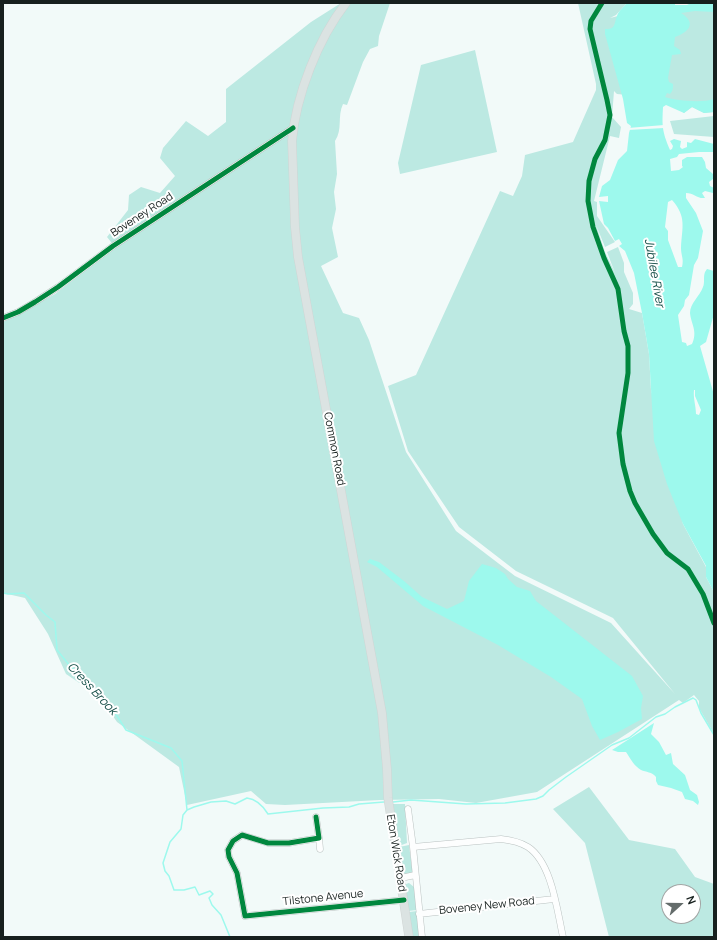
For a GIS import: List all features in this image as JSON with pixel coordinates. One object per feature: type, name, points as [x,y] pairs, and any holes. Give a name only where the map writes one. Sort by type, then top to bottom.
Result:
[{"type":"main road","name":"Common Road","points":[[346,3],[329,28],[321,44],[300,98],[293,128],[292,141],[295,227],[298,257],[382,713],[387,769]]},
{"type":"main road","name":"Eton Wick Road","points":[[387,769],[388,798],[409,937]]},
{"type":"street","name":"Boveney Road","points":[[3,318],[18,312],[58,287],[113,246],[293,128]]},
{"type":"street","points":[[280,137],[292,141]]},
{"type":"street","points":[[408,809],[415,847],[415,875],[422,937]]},
{"type":"street","points":[[316,817],[320,849]]},
{"type":"street","name":"Tilstone Avenue","points":[[319,838],[289,843],[268,843],[242,835],[233,841],[228,850],[229,857],[237,873],[245,916],[404,900]]},
{"type":"street","points":[[415,847],[501,839],[511,840],[528,846],[542,861],[550,879],[563,937]]},
{"type":"street","points":[[401,878],[415,875]]},
{"type":"street","name":"Boveney New Road","points":[[419,914],[554,899]]},
{"type":"green space","points":[[341,3],[390,3],[379,36],[378,46],[370,49],[363,62],[347,105],[343,104],[341,109],[339,132],[335,141],[337,174],[334,192],[336,209],[332,228],[338,257],[321,266],[343,313],[359,318],[369,340],[406,452],[456,531],[515,576],[611,623],[675,694],[613,618],[516,571],[459,527],[408,451],[388,386],[416,375],[500,191],[513,196],[522,176],[525,155],[573,142],[596,90],[596,84],[578,3],[627,3],[616,15],[610,18],[618,16],[628,95],[617,94],[614,91],[612,117],[621,127],[619,138],[610,136],[594,201],[597,202],[597,216],[615,242],[605,247],[596,225],[605,252],[615,273],[607,252],[618,247],[624,263],[624,272],[633,293],[633,304],[629,309],[642,313],[649,354],[651,390],[683,524],[706,567],[706,577],[714,592],[714,734],[699,708],[699,701],[694,695],[683,703],[679,700],[537,792],[476,803],[439,799],[380,800],[285,805],[266,804],[251,791],[187,805],[179,767],[117,722],[99,696],[66,674],[48,634],[25,598],[3,593],[3,322],[55,294],[115,247],[107,237],[128,210],[129,195],[141,187],[160,193],[175,176],[160,158],[163,148],[186,121],[208,136],[226,122],[226,89],[311,22]]},
{"type":"green space","points":[[714,3],[714,112],[704,113],[692,107],[684,113],[663,98],[664,79],[674,11]]},
{"type":"green space","points":[[475,50],[497,152],[400,174],[398,163],[421,65]]},
{"type":"green space","points":[[714,116],[714,137],[674,134],[670,121]]},
{"type":"green space","points":[[589,787],[629,840],[675,849],[695,877],[714,884],[714,937],[609,937],[585,843],[553,809]]},
{"type":"green space","points":[[391,804],[405,804],[407,843],[399,846]]},
{"type":"green space","points":[[409,845],[413,875],[407,876],[403,872],[399,847]]},
{"type":"green space","points":[[409,883],[414,887],[417,910],[408,911],[405,887],[406,884]]},
{"type":"green space","points":[[417,911],[421,937],[412,937],[409,912]]},
{"type":"water","name":"Jubilee River","points":[[627,3],[675,3],[675,5],[687,5],[691,3],[714,3],[714,12],[695,11],[681,13],[689,20],[690,24],[684,33],[675,37],[674,46],[680,50],[681,54],[672,55],[668,78],[669,82],[673,84],[673,88],[672,92],[670,94],[667,93],[665,97],[676,100],[690,101],[714,99],[714,112],[704,113],[692,107],[684,113],[666,105],[663,107],[663,128],[670,150],[673,146],[670,141],[674,139],[681,141],[680,147],[682,149],[687,147],[687,142],[691,143],[695,139],[714,144],[714,152],[679,154],[677,157],[670,159],[671,171],[679,170],[683,167],[682,160],[687,157],[702,157],[706,168],[713,174],[713,179],[709,182],[710,186],[714,188],[714,195],[713,193],[705,191],[702,193],[705,198],[702,198],[686,193],[686,198],[696,213],[703,231],[698,258],[694,265],[689,295],[678,315],[682,342],[686,343],[687,346],[692,344],[694,339],[694,328],[690,309],[703,287],[705,272],[707,269],[714,271],[714,314],[706,342],[700,346],[714,395],[714,592],[706,577],[706,566],[683,524],[667,484],[654,441],[649,354],[634,273],[625,251],[619,246],[622,244],[619,239],[615,241],[604,224],[599,201],[608,202],[608,196],[599,197],[602,186],[610,180],[618,160],[627,151],[631,126],[627,123],[623,99],[605,34],[605,29],[609,29],[614,26],[619,12]],"holes":[[[672,200],[677,206],[682,217],[682,267],[678,267],[668,240],[668,231],[665,227],[668,202]],[[694,390],[701,410],[699,415],[696,414]]]},
{"type":"water","points":[[370,559],[379,562],[422,597],[447,609],[464,601],[469,581],[482,564],[496,568],[505,574],[517,587],[530,591],[536,601],[632,676],[643,696],[641,708],[642,719],[600,740],[592,726],[582,699],[551,677],[498,645],[423,606],[377,567],[367,562]]},
{"type":"water","points":[[654,723],[651,734],[659,742],[666,755],[671,753],[673,764],[685,775],[690,790],[697,795],[699,802],[698,805],[693,801],[685,799],[682,792],[658,785],[656,777],[651,773],[641,770],[632,762],[626,752],[612,750]]},
{"type":"pier","points":[[664,125],[664,128],[628,130],[628,128]]},
{"type":"waterway","name":"Cress Brook","points":[[3,593],[24,593],[55,622],[57,650],[70,666],[112,708],[126,730],[171,748],[182,761],[187,810]]},
{"type":"waterway","points":[[393,802],[411,800],[466,804],[505,803],[536,799],[543,796],[566,777],[612,745],[629,738],[656,717],[665,714],[693,698],[696,700],[701,713],[714,735]]},
{"type":"waterway","points":[[230,937],[221,915],[212,905],[209,898],[213,894],[210,891],[199,895],[195,887],[184,890],[174,890],[169,876],[165,871],[163,863],[170,842],[181,829],[183,815],[187,810],[211,802],[226,801],[235,804],[247,798],[259,803],[268,814],[323,808],[349,807],[359,804],[384,802]]},
{"type":"cycle path","points":[[602,3],[591,21],[590,29],[610,115],[605,140],[595,159],[589,181],[588,201],[593,227],[604,258],[618,289],[624,331],[628,346],[628,373],[619,433],[623,464],[630,491],[635,503],[653,534],[667,553],[688,569],[703,594],[714,623]]},
{"type":"cycle path","points":[[3,318],[18,312],[58,287],[113,246],[293,128]]},
{"type":"cycle path","points":[[316,817],[319,838],[289,843],[268,843],[242,835],[233,841],[228,850],[229,857],[237,873],[245,916],[404,900]]}]
